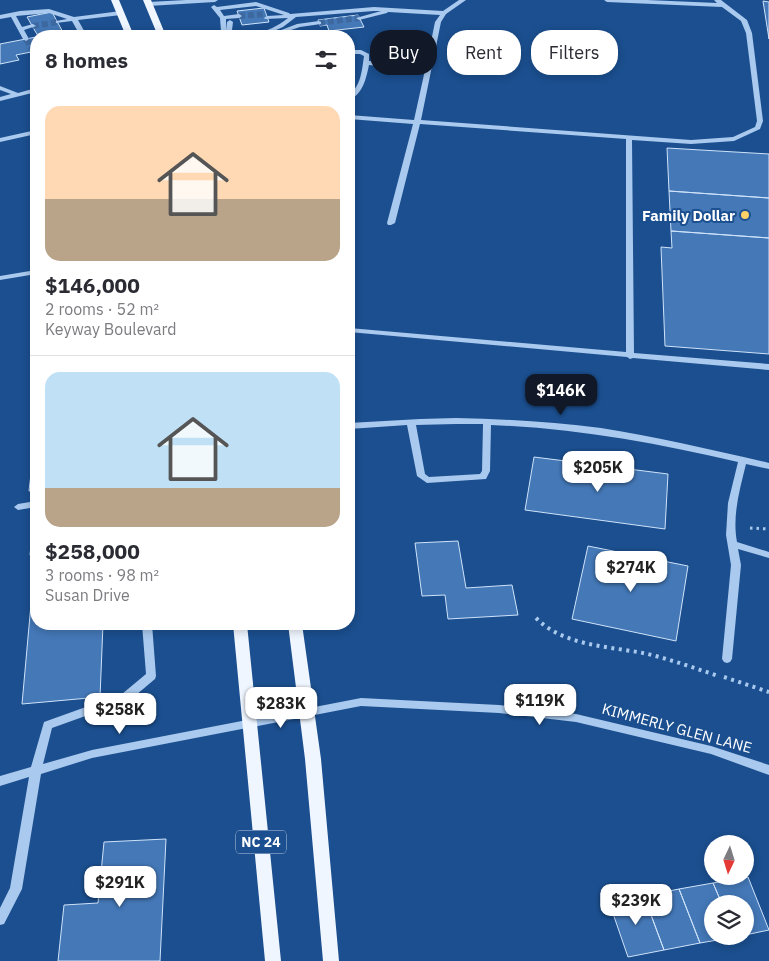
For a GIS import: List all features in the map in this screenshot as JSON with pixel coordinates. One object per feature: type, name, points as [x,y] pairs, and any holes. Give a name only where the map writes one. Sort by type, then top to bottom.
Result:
[{"type":"main road","points":[[115,0],[127,30]]},
{"type":"main road","points":[[148,2],[160,30]]},
{"type":"main road","name":"NC 24","points":[[241,630],[273,961]]},
{"type":"main road","points":[[297,630],[307,711],[331,961]]},
{"type":"street","points":[[148,2],[215,0]]},
{"type":"street","points":[[436,30],[438,22],[444,13],[463,0]]},
{"type":"street","points":[[607,0],[725,5]]},
{"type":"street","points":[[355,117],[629,138],[714,142],[734,139],[758,128],[760,118],[748,26],[740,16],[717,0]]},
{"type":"street","points":[[204,1],[218,9],[229,30]]},
{"type":"street","points":[[218,9],[256,4],[295,15]]},
{"type":"street","points":[[282,12],[266,16],[392,10],[444,13]]},
{"type":"street","points":[[359,18],[378,15],[392,10]]},
{"type":"street","points":[[0,17],[12,14],[49,12],[74,19],[80,30]]},
{"type":"street","points":[[58,22],[120,13]]},
{"type":"street","points":[[12,14],[26,39]]},
{"type":"street","points":[[276,30],[295,15]]},
{"type":"street","points":[[225,21],[240,18]]},
{"type":"street","points":[[223,30],[225,21]]},
{"type":"street","points":[[285,30],[319,22]]},
{"type":"street","points":[[20,29],[33,26]]},
{"type":"street","points":[[355,53],[366,54],[366,63],[355,94]]},
{"type":"street","points":[[366,63],[370,63]]},
{"type":"street","points":[[391,223],[417,122],[427,75]]},
{"type":"street","points":[[0,88],[17,95]]},
{"type":"street","points":[[0,99],[30,92]]},
{"type":"street","points":[[0,140],[30,133]]},
{"type":"street","points":[[629,138],[630,356]]},
{"type":"street","points":[[0,278],[30,273]]},
{"type":"street","points":[[355,331],[769,367]]},
{"type":"street","points":[[411,422],[421,476],[428,480],[483,477],[486,471],[487,423]]},
{"type":"street","points":[[355,426],[411,422],[487,423],[581,429],[634,436],[769,466]]},
{"type":"street","points":[[727,659],[736,580],[732,503],[744,460]]},
{"type":"street","points":[[18,507],[30,505]]},
{"type":"street","points":[[733,544],[769,555]]},
{"type":"street","points":[[0,920],[16,889],[36,769],[48,725],[126,697],[151,676],[147,630]]},
{"type":"street","name":"KIMMERLY GLEN LANE","points":[[249,722],[362,702],[499,709],[576,718],[710,750],[769,770]]},
{"type":"street","points":[[0,781],[92,754],[249,722]]},
{"type":"path","points":[[748,528],[769,529]]},
{"type":"path","points":[[536,618],[541,625],[552,632],[571,638],[659,657],[769,692]]},
{"type":"building","points":[[763,1],[769,2],[769,39]]},
{"type":"building","points":[[264,8],[269,22],[242,25],[237,11]]},
{"type":"building","points":[[52,12],[62,30],[35,30],[27,17]]},
{"type":"building","points":[[358,15],[364,27],[329,30],[327,25],[320,26],[318,20]]},
{"type":"building","points":[[30,38],[30,52],[16,55],[19,60],[0,64],[0,44]]},
{"type":"building","points":[[667,148],[769,154],[769,198],[669,191]]},
{"type":"building","points":[[669,191],[769,198],[769,238],[671,231]]},
{"type":"building","points":[[671,231],[769,238],[769,354],[665,346],[661,247],[672,248]]},
{"type":"building","points":[[534,457],[668,474],[665,529],[525,510]]},
{"type":"building","points":[[458,541],[466,588],[512,585],[518,615],[448,619],[445,595],[422,596],[415,543]]},
{"type":"building","points":[[588,546],[688,566],[676,641],[572,619]]},
{"type":"building","points":[[30,615],[30,630],[103,630],[100,697],[22,704]]},
{"type":"building","points":[[166,839],[160,961],[58,961],[64,905],[98,903],[104,842]]},
{"type":"building","points":[[704,885],[714,885],[718,895],[704,895],[704,942],[700,943],[679,889]]},
{"type":"building","points":[[714,885],[751,885],[769,930],[754,933],[754,895],[718,895]]},
{"type":"building","points":[[679,889],[700,943],[664,950],[644,896]]},
{"type":"building","points":[[644,896],[664,950],[628,957],[609,902]]},
{"type":"tunnel","points":[[239,16],[266,14]]},
{"type":"tunnel","points":[[319,23],[359,18]]},
{"type":"tunnel","points":[[33,26],[58,22]]},
{"type":"tunnel","points":[[26,39],[30,46]]},
{"type":"place","name":"Family Dollar","points":[[745,215]]}]
